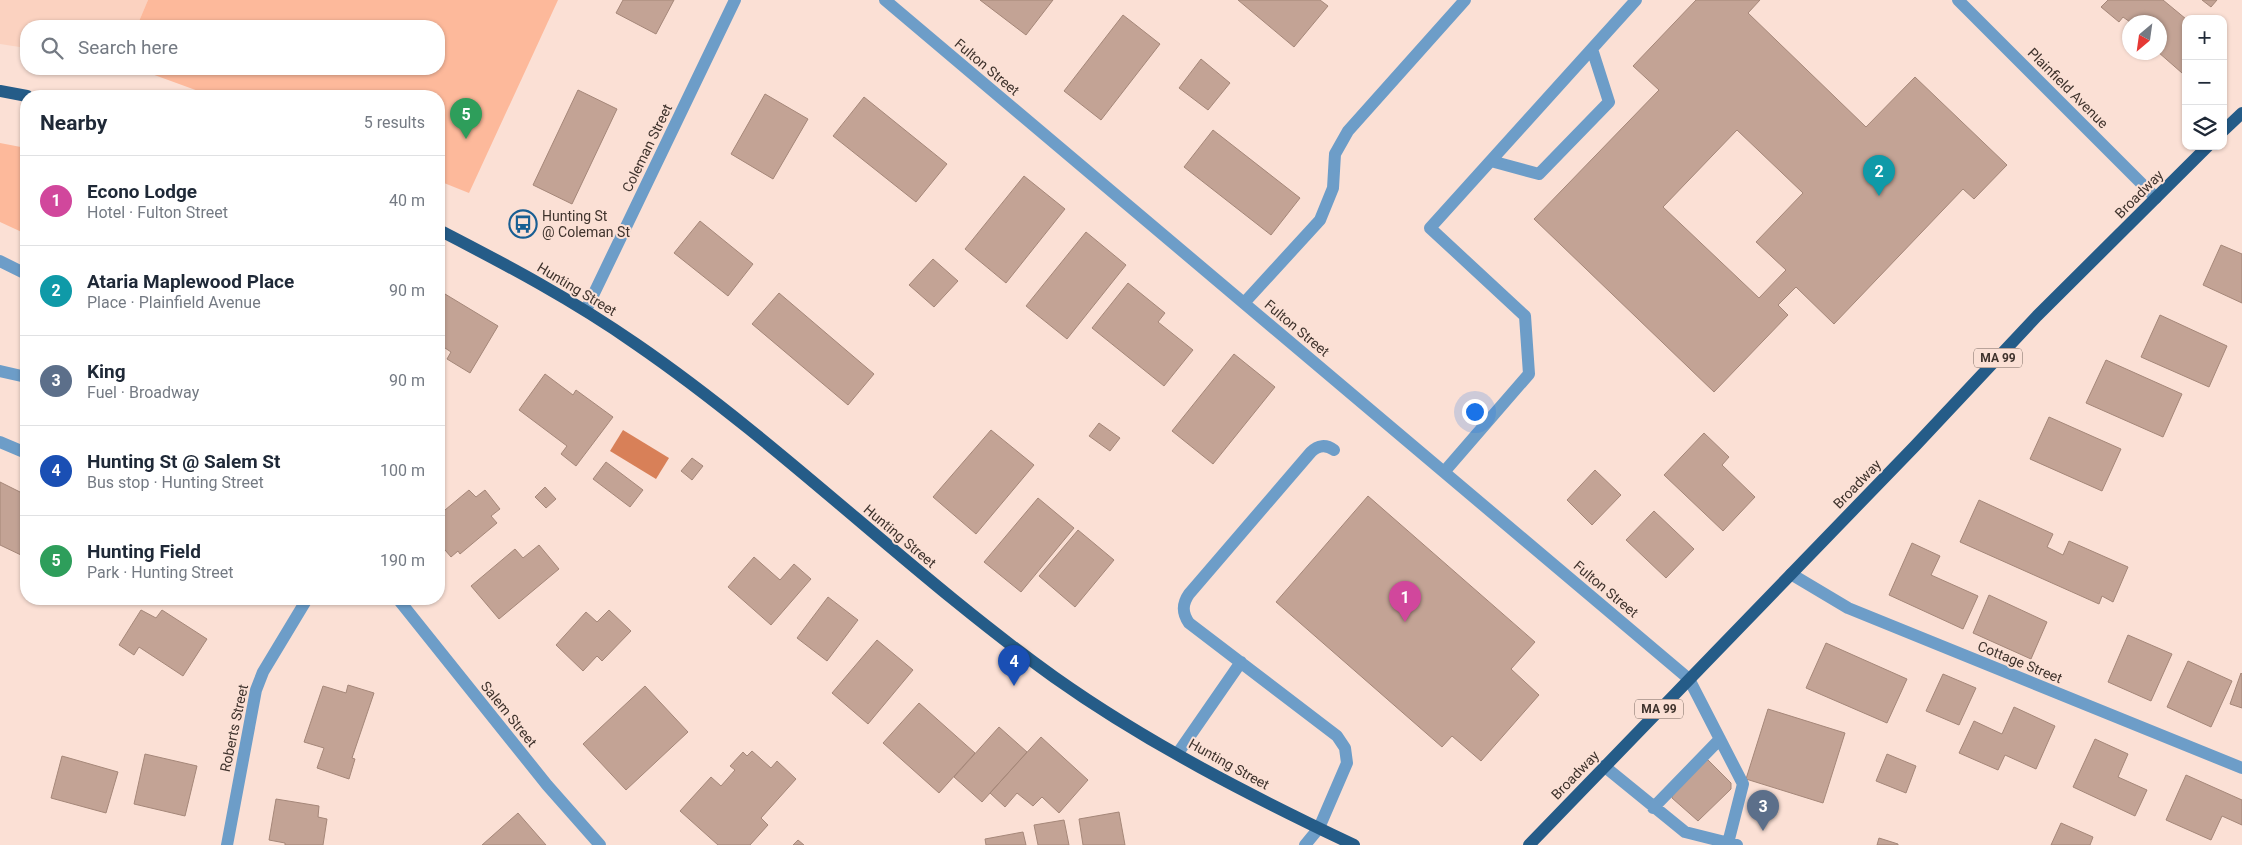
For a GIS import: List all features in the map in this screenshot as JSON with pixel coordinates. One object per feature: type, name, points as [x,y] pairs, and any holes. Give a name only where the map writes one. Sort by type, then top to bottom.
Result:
[{"type":"main road","points":[[0,91],[20,95]]},
{"type":"main road","points":[[2227,127],[2242,112]]},
{"type":"main road","name":"Broadway","points":[[1529,845],[1922,439],[2037,316],[2204,150]]},
{"type":"main road","name":"Hunting Street","points":[[445,233],[586,310],[638,345],[711,399],[1010,645],[1084,698],[1178,754],[1354,845]]},
{"type":"street","name":"Coleman Street","points":[[586,310],[735,0]]},
{"type":"street","name":"Fulton Street","points":[[885,0],[1689,679]]},
{"type":"street","points":[[1244,303],[1320,220],[1333,188],[1335,154],[1348,131],[1465,0]]},
{"type":"street","points":[[1444,472],[1529,374],[1525,316],[1430,228],[1636,0]]},
{"type":"street","name":"Plainfield Avenue","points":[[1958,0],[2156,198]]},
{"type":"street","points":[[1491,161],[1539,174],[1609,102],[1592,49]]},
{"type":"street","points":[[0,261],[20,271]]},
{"type":"street","points":[[0,371],[20,376]]},
{"type":"street","points":[[0,442],[20,451]]},
{"type":"street","points":[[1305,845],[1319,828],[1347,763],[1347,753],[1343,744],[1337,736],[1189,623],[1184,611],[1186,598],[1311,452],[1321,446],[1328,446],[1334,450]]},
{"type":"street","name":"Cottage Street","points":[[1791,574],[1848,608],[2242,768]]},
{"type":"street","name":"Roberts Street","points":[[228,845],[256,690],[263,672],[303,605]]},
{"type":"street","name":"Salem Street","points":[[403,605],[547,785],[600,845]]},
{"type":"street","points":[[1178,754],[1241,662]]},
{"type":"street","points":[[1604,766],[1653,808],[1685,832],[1732,844],[1743,784],[1689,679]]},
{"type":"street","points":[[1653,808],[1720,739]]},
{"type":"street","points":[[1681,845],[1685,832]]},
{"type":"shaded area","points":[[0,0],[148,0],[140,20],[20,20],[20,47],[0,44]]},
{"type":"shaded area","points":[[148,0],[558,0],[469,193],[445,183],[445,90],[196,90],[154,75],[445,75],[445,20],[140,20]]},
{"type":"shaded area","points":[[0,143],[20,147],[20,231],[0,222]]},
{"type":"shaded area","points":[[623,430],[669,458],[656,479],[610,451]]},
{"type":"building","points":[[623,0],[674,0],[656,34],[616,13]]},
{"type":"building","points":[[980,0],[1053,0],[1026,35]]},
{"type":"building","points":[[1238,0],[1320,0],[1328,6],[1294,47]]},
{"type":"building","points":[[1696,0],[1760,0],[1748,13],[1866,127],[1915,77],[2007,165],[1974,199],[1963,189],[1834,324],[1796,287],[1778,305],[1788,315],[1714,392],[1534,219],[1659,90],[1633,66]],"holes":[[[1737,130],[1803,193],[1756,242],[1786,270],[1759,298],[1663,207]]]},
{"type":"building","points":[[2108,0],[2163,0],[2182,16],[2182,73],[2167,60],[2167,15],[2122,15],[2119,22],[2101,7]]},
{"type":"building","points":[[2202,0],[2217,0],[2211,7]]},
{"type":"building","points":[[1123,15],[1160,44],[1101,120],[1064,91]]},
{"type":"building","points":[[1201,59],[1230,83],[1208,110],[1179,88]]},
{"type":"building","points":[[578,90],[617,109],[572,204],[533,185]]},
{"type":"building","points":[[765,94],[808,119],[773,179],[731,154]]},
{"type":"building","points":[[864,97],[947,164],[916,202],[833,136]]},
{"type":"building","points":[[1213,130],[1300,198],[1271,235],[1184,167]]},
{"type":"building","points":[[1024,176],[1065,209],[1006,283],[965,249]]},
{"type":"building","points":[[700,221],[753,264],[728,296],[674,253]]},
{"type":"building","points":[[1086,232],[1126,265],[1067,339],[1026,306]]},
{"type":"building","points":[[2221,245],[2242,254],[2242,303],[2203,285]]},
{"type":"building","points":[[933,259],[958,281],[934,307],[909,285]]},
{"type":"building","points":[[1128,283],[1165,313],[1158,322],[1193,350],[1164,386],[1092,328]]},
{"type":"building","points":[[779,293],[874,374],[848,405],[752,324]]},
{"type":"building","points":[[445,294],[498,326],[470,373],[447,359],[451,352],[445,348]]},
{"type":"building","points":[[2160,315],[2227,346],[2209,387],[2141,357]]},
{"type":"building","points":[[1234,354],[1275,387],[1213,464],[1172,431]]},
{"type":"building","points":[[2106,360],[2182,394],[2163,437],[2086,403]]},
{"type":"building","points":[[545,374],[573,395],[576,390],[613,417],[576,466],[561,454],[567,446],[519,410]]},
{"type":"building","points":[[2049,417],[2121,449],[2102,491],[2030,459]]},
{"type":"building","points":[[1099,423],[1120,438],[1110,451],[1089,436]]},
{"type":"building","points":[[991,430],[1034,465],[976,534],[933,497]]},
{"type":"building","points":[[1704,433],[1729,457],[1722,465],[1755,497],[1723,531],[1664,475]]},
{"type":"building","points":[[692,458],[703,466],[692,480],[681,471]]},
{"type":"building","points":[[606,462],[643,490],[630,507],[593,479]]},
{"type":"building","points":[[1595,470],[1621,495],[1592,525],[1567,500]]},
{"type":"building","points":[[0,482],[20,492],[20,555],[0,545]]},
{"type":"building","points":[[545,487],[556,499],[546,508],[535,497]]},
{"type":"building","points":[[469,490],[476,497],[485,490],[500,509],[491,516],[497,523],[460,554],[458,551],[451,557],[445,550],[445,510]]},
{"type":"building","points":[[1368,496],[1535,642],[1511,669],[1539,695],[1481,761],[1452,736],[1442,747],[1276,602]]},
{"type":"building","points":[[1038,498],[1074,528],[1021,592],[984,562]]},
{"type":"building","points":[[1979,500],[2053,534],[2047,547],[2063,555],[2069,541],[2128,567],[2113,602],[2102,596],[2099,604],[1960,542]]},
{"type":"building","points":[[1654,511],[1694,549],[1666,578],[1626,540]]},
{"type":"building","points":[[1078,530],[1114,560],[1075,607],[1039,576]]},
{"type":"building","points":[[1912,543],[1940,556],[1931,575],[1978,596],[1963,629],[1889,595]]},
{"type":"building","points":[[539,545],[559,569],[499,619],[471,586],[515,549],[523,558]]},
{"type":"building","points":[[754,557],[780,580],[794,564],[811,579],[771,625],[728,587]]},
{"type":"building","points":[[1989,595],[2047,622],[2031,659],[1973,633]]},
{"type":"building","points":[[828,597],[858,620],[827,661],[797,638]]},
{"type":"building","points":[[141,610],[156,618],[162,610],[207,639],[183,676],[139,647],[134,655],[119,645]]},
{"type":"building","points":[[609,610],[631,631],[602,661],[597,656],[583,671],[556,645],[586,612],[597,622]]},
{"type":"building","points":[[2128,635],[2172,654],[2151,701],[2108,682]]},
{"type":"building","points":[[877,640],[913,670],[868,724],[832,693]]},
{"type":"building","points":[[1826,643],[1907,679],[1887,723],[1806,688]]},
{"type":"building","points":[[2188,661],[2232,681],[2211,727],[2167,707]]},
{"type":"building","points":[[1943,674],[1976,688],[1959,725],[1926,711]]},
{"type":"building","points":[[2242,674],[2242,708],[2230,704]]},
{"type":"building","points":[[348,685],[374,693],[352,758],[355,759],[349,779],[317,768],[324,748],[304,742],[323,686],[346,693]]},
{"type":"building","points":[[645,686],[688,732],[626,790],[583,744]]},
{"type":"building","points":[[919,703],[975,753],[939,793],[883,743]]},
{"type":"building","points":[[2014,707],[2055,726],[2036,769],[2005,755],[1998,770],[1959,753],[1974,721],[2002,734]]},
{"type":"building","points":[[1768,709],[1845,733],[1823,803],[1746,779]]},
{"type":"building","points":[[999,727],[1027,752],[982,802],[954,777]]},
{"type":"building","points":[[1041,737],[1088,780],[1059,813],[1042,797],[1033,806],[1017,793],[1005,807],[990,793]]},
{"type":"building","points":[[2095,739],[2128,754],[2118,777],[2147,790],[2135,816],[2073,787]]},
{"type":"building","points":[[752,751],[771,768],[777,761],[796,779],[761,818],[768,825],[750,845],[718,845],[680,811],[711,777],[721,786],[735,770],[730,766],[743,752],[747,756]]},
{"type":"building","points":[[145,754],[197,766],[185,816],[134,804]]},
{"type":"building","points":[[1887,754],[1916,766],[1906,793],[1876,781]]},
{"type":"building","points":[[62,756],[118,772],[106,813],[51,798]]},
{"type":"building","points":[[1705,760],[1708,760],[1731,783],[1731,789],[1698,821],[1672,798],[1672,793]]},
{"type":"building","points":[[2186,775],[2242,800],[2242,825],[2222,816],[2211,840],[2166,820]]},
{"type":"building","points":[[276,799],[319,806],[318,817],[327,819],[323,845],[285,845],[285,843],[269,840]]},
{"type":"building","points":[[1119,812],[1125,845],[1083,845],[1079,819]]},
{"type":"building","points":[[518,813],[546,845],[482,845]]},
{"type":"building","points":[[1064,820],[1069,845],[1038,845],[1034,825]]},
{"type":"building","points":[[2061,823],[2093,837],[2090,845],[2051,845]]},
{"type":"building","points":[[1023,832],[1026,845],[986,845],[985,839]]},
{"type":"building","points":[[1879,838],[1898,844],[1898,845],[1877,845]]},
{"type":"building","points":[[798,840],[804,845],[793,845]]},
{"type":"place","name":"Hunting Field","points":[[466,139]]},
{"type":"place","name":"Ataria Maplewood Place","points":[[1879,196]]},
{"type":"place","name":"Hunting St @ Coleman St","points":[[523,224]]},
{"type":"place","name":"Econo Lodge","points":[[1405,622]]},
{"type":"place","name":"Hunting St @ Salem St","points":[[1014,686]]},
{"type":"place","name":"King","points":[[1763,831]]}]
